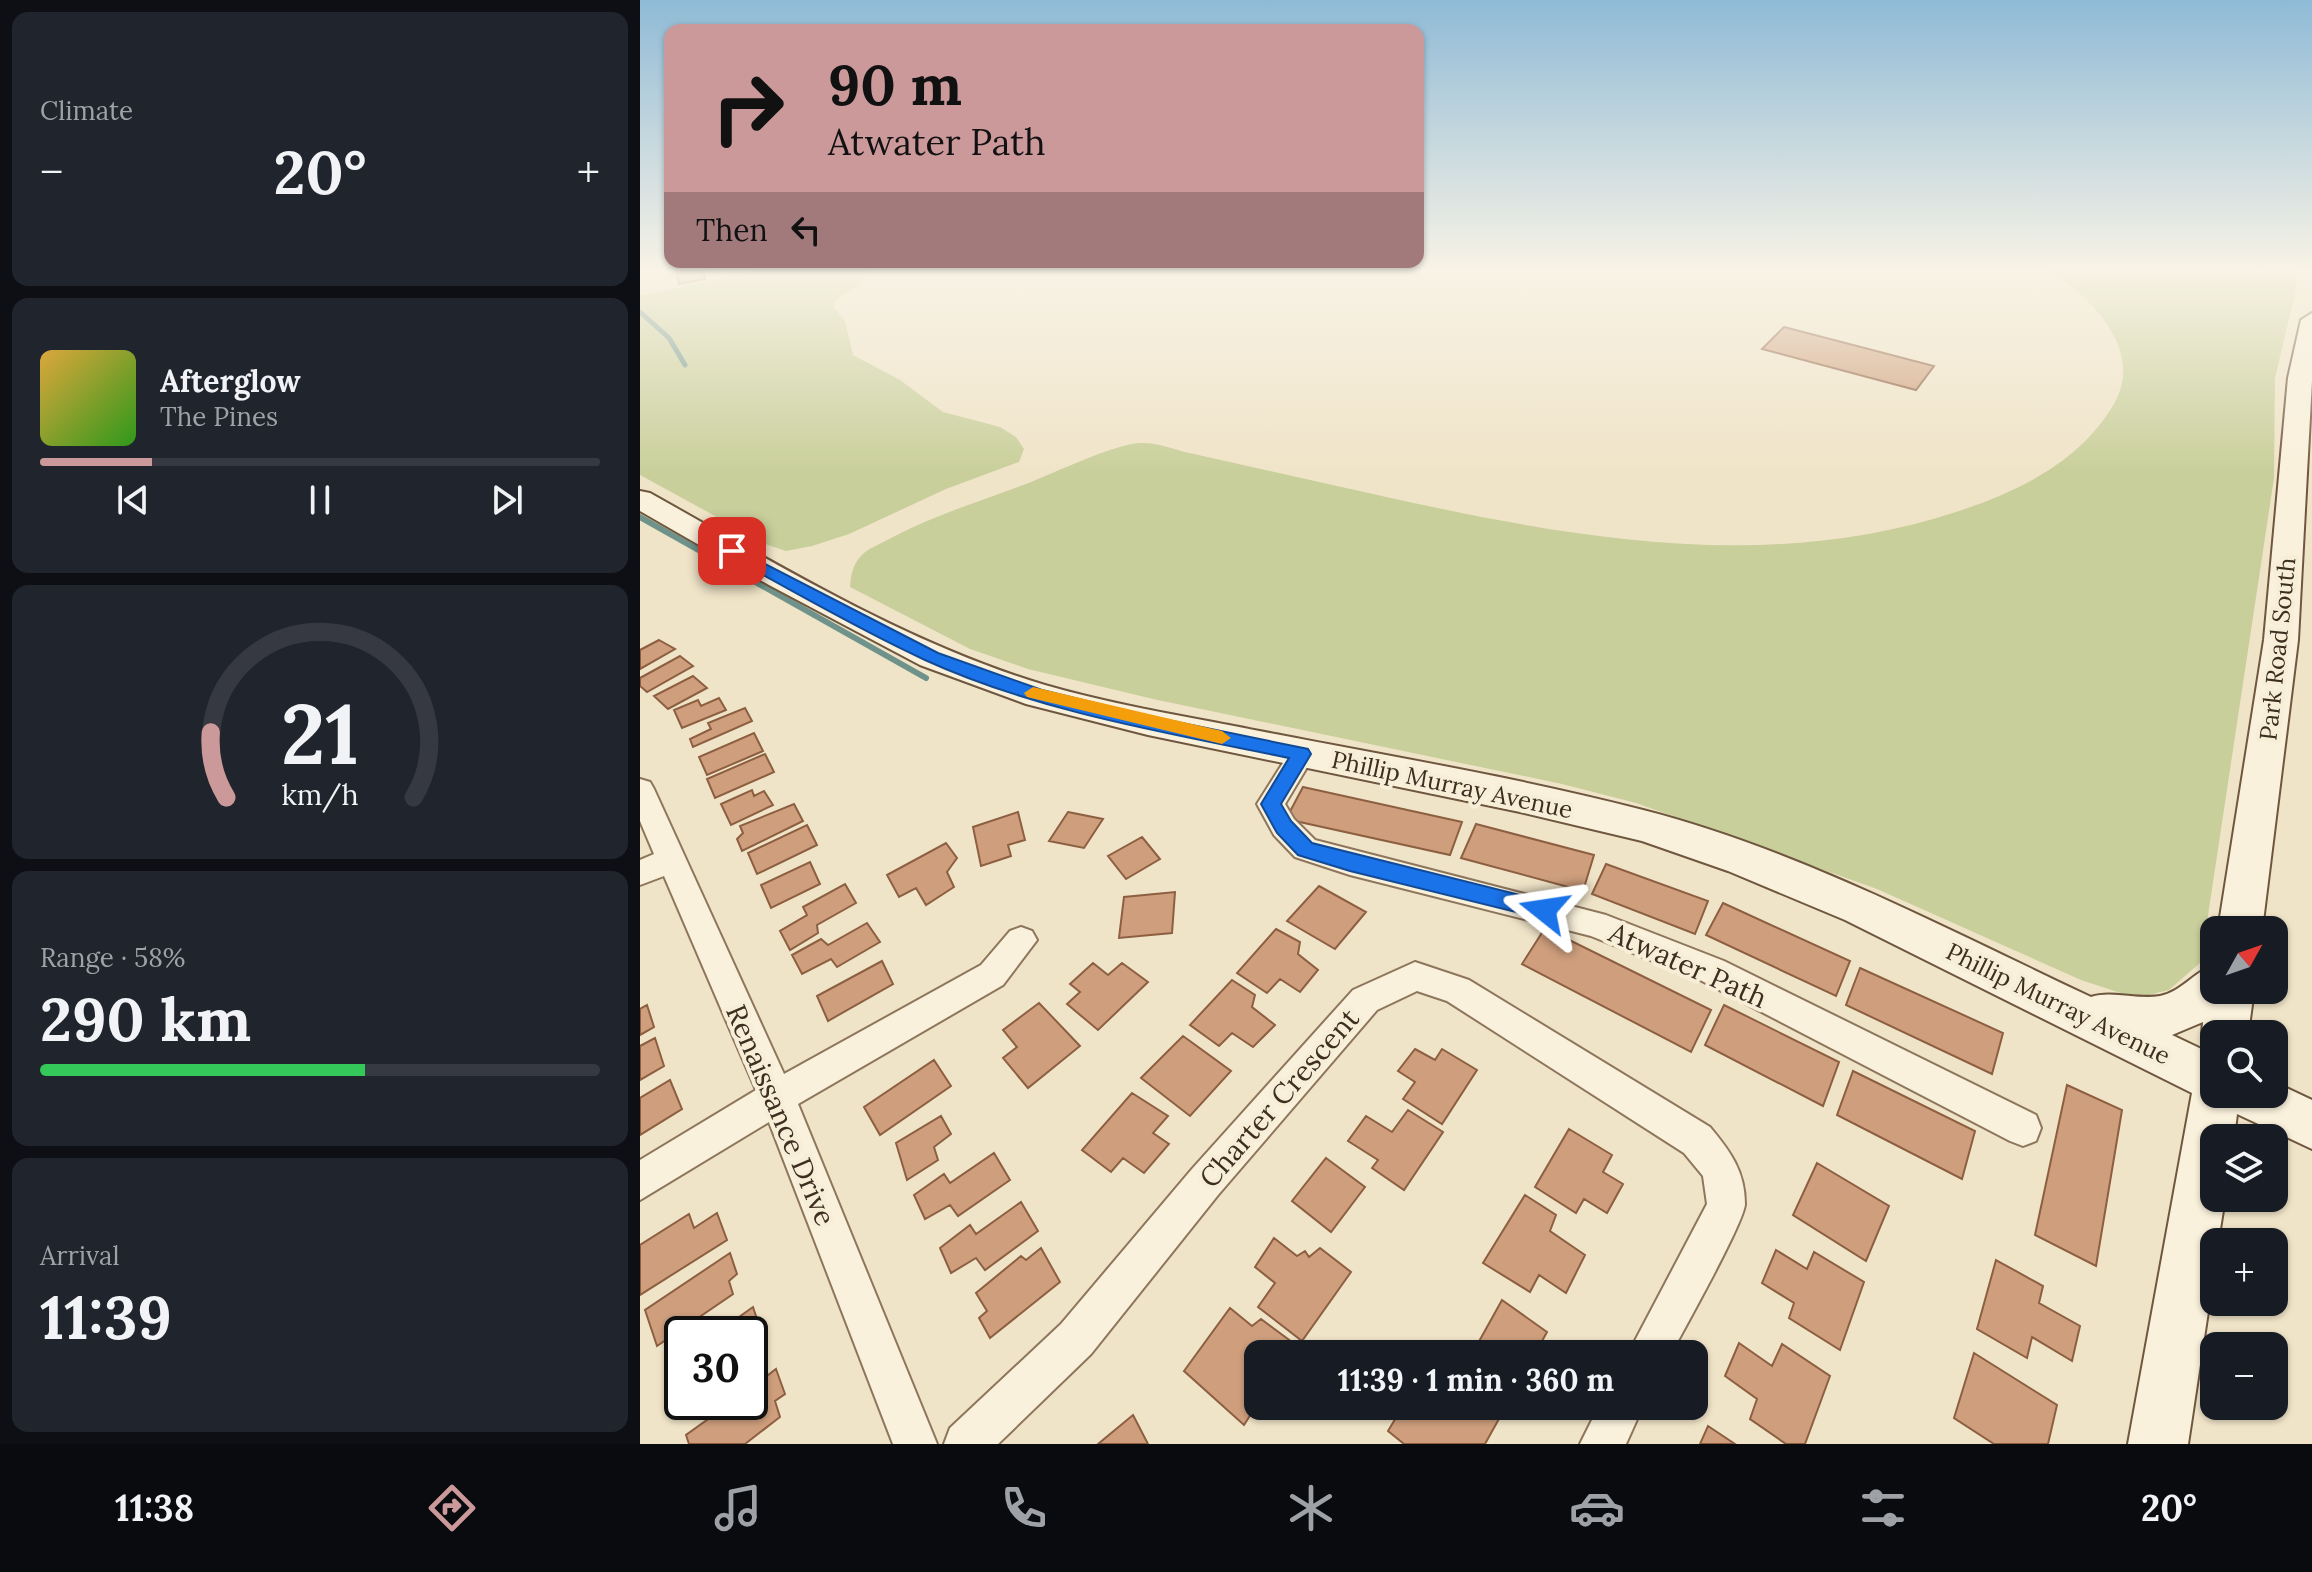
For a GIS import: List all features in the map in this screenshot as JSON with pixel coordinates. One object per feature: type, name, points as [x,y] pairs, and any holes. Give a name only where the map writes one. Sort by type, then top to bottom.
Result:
[{"type":"main road","name":"Park Road South","points":[[2242,916],[2303,501],[2305,417],[2300,378],[2308,337]]},
{"type":"main road","name":"Phillip Murray Avenue","points":[[640,499],[780,578],[932,657],[1038,695],[1148,722],[1520,797],[1658,831],[1742,859],[1860,908],[2200,1072]]},
{"type":"main road","points":[[2066,1010],[2142,1020],[2172,1016],[2190,1009],[2200,999]]},
{"type":"main road","points":[[2158,1444],[2214,1108]]},
{"type":"main road","points":[[2276,1108],[2312,1125]]},
{"type":"street","name":"Atwater Path","points":[[1302,754],[1271,804],[1284,827],[1305,849],[1595,924],[1713,971],[2023,1128]]},
{"type":"street","name":"Renaissance Drive","points":[[640,789],[655,866],[777,1097],[915,1444]]},
{"type":"street","points":[[640,1181],[777,1097],[992,975],[1021,940]]},
{"type":"street","name":"Charter Crescent","points":[[966,1444],[1076,1339],[1205,1182],[1365,1000],[1415,976],[1457,990],[1697,1140],[1721,1168],[1726,1206],[1656,1340]]},
{"type":"street","points":[[1602,1444],[1615,1420]]},
{"type":"green space","points":[[640,337],[849,337],[853,355],[900,380],[943,412],[1000,427],[1016,437],[1024,449],[1019,462],[946,489],[849,534],[786,551],[768,545],[640,475]]},
{"type":"green space","points":[[2114,337],[2285,337],[2275,378],[2274,478],[2208,916],[2200,916],[2200,963],[2169,990],[2136,998],[2081,980],[1877,889],[1636,803],[1562,784],[1153,699],[1028,669],[970,649],[850,587],[853,568],[864,553],[908,530],[1100,453],[1141,443],[1484,517],[1642,541],[1721,545],[1800,543],[1878,532],[1979,504],[2046,472],[2085,441],[2101,423],[2115,402],[2122,382],[2123,363]]},
{"type":"building","points":[[1774,337],[1824,337],[1934,366],[1916,390],[1762,349]]},
{"type":"building","points":[[659,640],[675,649],[640,669],[640,650]]},
{"type":"building","points":[[680,656],[693,666],[647,692],[640,686],[640,678]]},
{"type":"building","points":[[693,676],[707,688],[668,709],[654,696]]},
{"type":"building","points":[[719,698],[726,710],[682,728],[674,710],[698,700],[701,706]]},
{"type":"building","points":[[745,708],[752,721],[693,747],[690,739],[711,729],[708,723]]},
{"type":"building","points":[[754,733],[763,751],[707,775],[699,757]]},
{"type":"building","points":[[765,754],[774,772],[715,798],[707,779]]},
{"type":"building","points":[[1303,787],[1462,822],[1450,855],[1286,819]]},
{"type":"building","points":[[752,790],[754,796],[764,791],[773,805],[731,825],[721,804]]},
{"type":"building","points":[[794,804],[803,821],[742,851],[737,839],[743,833],[740,826]]},
{"type":"building","points":[[1018,812],[1025,840],[1008,845],[1011,856],[981,866],[973,827]]},
{"type":"building","points":[[1068,812],[1103,819],[1084,848],[1049,841]]},
{"type":"building","points":[[1476,824],[1594,855],[1583,891],[1461,858]]},
{"type":"building","points":[[807,825],[817,845],[757,874],[748,853]]},
{"type":"building","points":[[1142,837],[1160,859],[1126,879],[1108,856]]},
{"type":"building","points":[[946,843],[957,858],[947,872],[954,887],[926,905],[916,888],[899,897],[887,875]]},
{"type":"building","points":[[810,862],[820,884],[771,908],[761,885]]},
{"type":"building","points":[[1606,864],[1708,901],[1695,934],[1592,894]]},
{"type":"building","points":[[845,884],[856,903],[817,925],[818,933],[790,950],[780,931],[807,915],[803,907]]},
{"type":"building","points":[[1319,886],[1366,912],[1335,949],[1287,921]]},
{"type":"building","points":[[1175,892],[1172,933],[1119,938],[1124,897]]},
{"type":"building","points":[[1723,903],[1850,961],[1836,996],[1706,935]]},
{"type":"building","points":[[867,923],[880,942],[837,967],[831,959],[802,974],[792,955],[821,939],[828,945]]},
{"type":"building","points":[[1545,928],[1711,1010],[1691,1052],[1522,964]]},
{"type":"building","points":[[1276,929],[1300,942],[1298,954],[1318,970],[1300,992],[1280,979],[1267,993],[1237,973]]},
{"type":"building","points":[[882,961],[893,984],[828,1021],[817,996]]},
{"type":"building","points":[[1093,963],[1108,975],[1122,963],[1148,982],[1098,1030],[1067,1004],[1080,992],[1070,984]]},
{"type":"building","points":[[1860,968],[2003,1033],[1992,1074],[1846,1005]]},
{"type":"building","points":[[1232,980],[1255,995],[1252,1007],[1275,1025],[1253,1047],[1232,1033],[1219,1046],[1190,1025]]},
{"type":"building","points":[[1039,1003],[1080,1046],[1028,1088],[1003,1058],[1017,1047],[1003,1030]]},
{"type":"building","points":[[647,1005],[654,1027],[640,1035],[640,1009]]},
{"type":"building","points":[[1724,1005],[1839,1062],[1823,1106],[1705,1045]]},
{"type":"building","points":[[1183,1036],[1231,1071],[1190,1116],[1141,1078]]},
{"type":"building","points":[[655,1038],[664,1066],[640,1080],[640,1046]]},
{"type":"building","points":[[1415,1049],[1435,1060],[1442,1049],[1477,1070],[1442,1124],[1403,1099],[1415,1082],[1398,1071]]},
{"type":"building","points":[[934,1060],[951,1086],[880,1135],[864,1107]]},
{"type":"building","points":[[1853,1071],[1975,1131],[1962,1179],[1837,1115]]},
{"type":"building","points":[[670,1080],[682,1109],[640,1135],[640,1098]]},
{"type":"building","points":[[2067,1085],[2122,1110],[2096,1266],[2035,1235]]},
{"type":"building","points":[[1132,1093],[1168,1116],[1153,1133],[1169,1144],[1144,1173],[1123,1158],[1111,1172],[1082,1150]]},
{"type":"building","points":[[1408,1110],[1443,1132],[1404,1190],[1372,1168],[1378,1160],[1348,1141],[1366,1116],[1392,1132]]},
{"type":"building","points":[[941,1116],[951,1134],[934,1147],[938,1160],[907,1180],[896,1143]]},
{"type":"building","points":[[1569,1129],[1612,1155],[1603,1172],[1623,1184],[1607,1213],[1584,1199],[1576,1213],[1535,1187]]},
{"type":"building","points":[[994,1153],[1010,1180],[958,1216],[950,1205],[925,1219],[914,1195],[944,1174],[950,1183]]},
{"type":"building","points":[[1326,1158],[1365,1187],[1331,1232],[1292,1201]]},
{"type":"building","points":[[1817,1163],[1889,1206],[1866,1261],[1793,1215]]},
{"type":"building","points":[[1525,1195],[1556,1215],[1550,1231],[1585,1255],[1566,1293],[1539,1275],[1530,1292],[1483,1263]]},
{"type":"building","points":[[1021,1202],[1038,1231],[985,1270],[976,1258],[951,1273],[940,1248],[970,1225],[976,1234]]},
{"type":"building","points":[[717,1213],[727,1240],[640,1295],[640,1245],[689,1214],[694,1228]]},
{"type":"building","points":[[1274,1238],[1297,1256],[1305,1251],[1309,1257],[1320,1248],[1351,1272],[1301,1340],[1258,1307],[1275,1283],[1255,1267]]},
{"type":"building","points":[[1041,1248],[1060,1282],[990,1338],[979,1318],[987,1311],[976,1293],[1021,1256],[1026,1260]]},
{"type":"building","points":[[1776,1250],[1807,1269],[1814,1252],[1864,1282],[1840,1350],[1789,1318],[1794,1303],[1762,1283]]},
{"type":"building","points":[[730,1253],[737,1274],[729,1281],[733,1294],[701,1316],[664,1316],[664,1341],[657,1346],[645,1310]]},
{"type":"building","points":[[1996,1260],[2043,1286],[2039,1303],[2080,1326],[2072,1361],[2032,1337],[2027,1358],[1977,1329]]},
{"type":"building","points":[[1502,1300],[1547,1332],[1543,1340],[1480,1340]]},
{"type":"building","points":[[753,1307],[756,1316],[740,1316]]},
{"type":"building","points":[[1230,1308],[1252,1326],[1261,1319],[1289,1340],[1244,1340],[1244,1420],[1247,1420],[1244,1425],[1184,1371]]},
{"type":"building","points":[[1739,1343],[1772,1366],[1782,1344],[1830,1376],[1805,1444],[1786,1444],[1750,1419],[1757,1399],[1725,1376]]},
{"type":"building","points":[[1974,1353],[2057,1405],[2048,1444],[1994,1444],[1954,1418]]},
{"type":"building","points":[[776,1369],[785,1394],[775,1401],[780,1417],[745,1444],[689,1444],[686,1435],[707,1420],[768,1420],[768,1375]]},
{"type":"building","points":[[1133,1415],[1148,1444],[1098,1444]]},
{"type":"building","points":[[1395,1420],[1498,1420],[1485,1444],[1404,1444],[1388,1431]]},
{"type":"building","points":[[1708,1426],[1735,1444],[1700,1444]]},
{"type":"waterway","points":[[668,337],[685,365]]},
{"type":"waterway","points":[[640,517],[926,678]]},
{"type":"slow traffic","points":[[1033,693],[1222,738]]},
{"type":"route","points":[[732,551],[932,657],[1038,695],[1302,754],[1271,804],[1284,827],[1305,849],[1350,863],[1544,910]]}]
